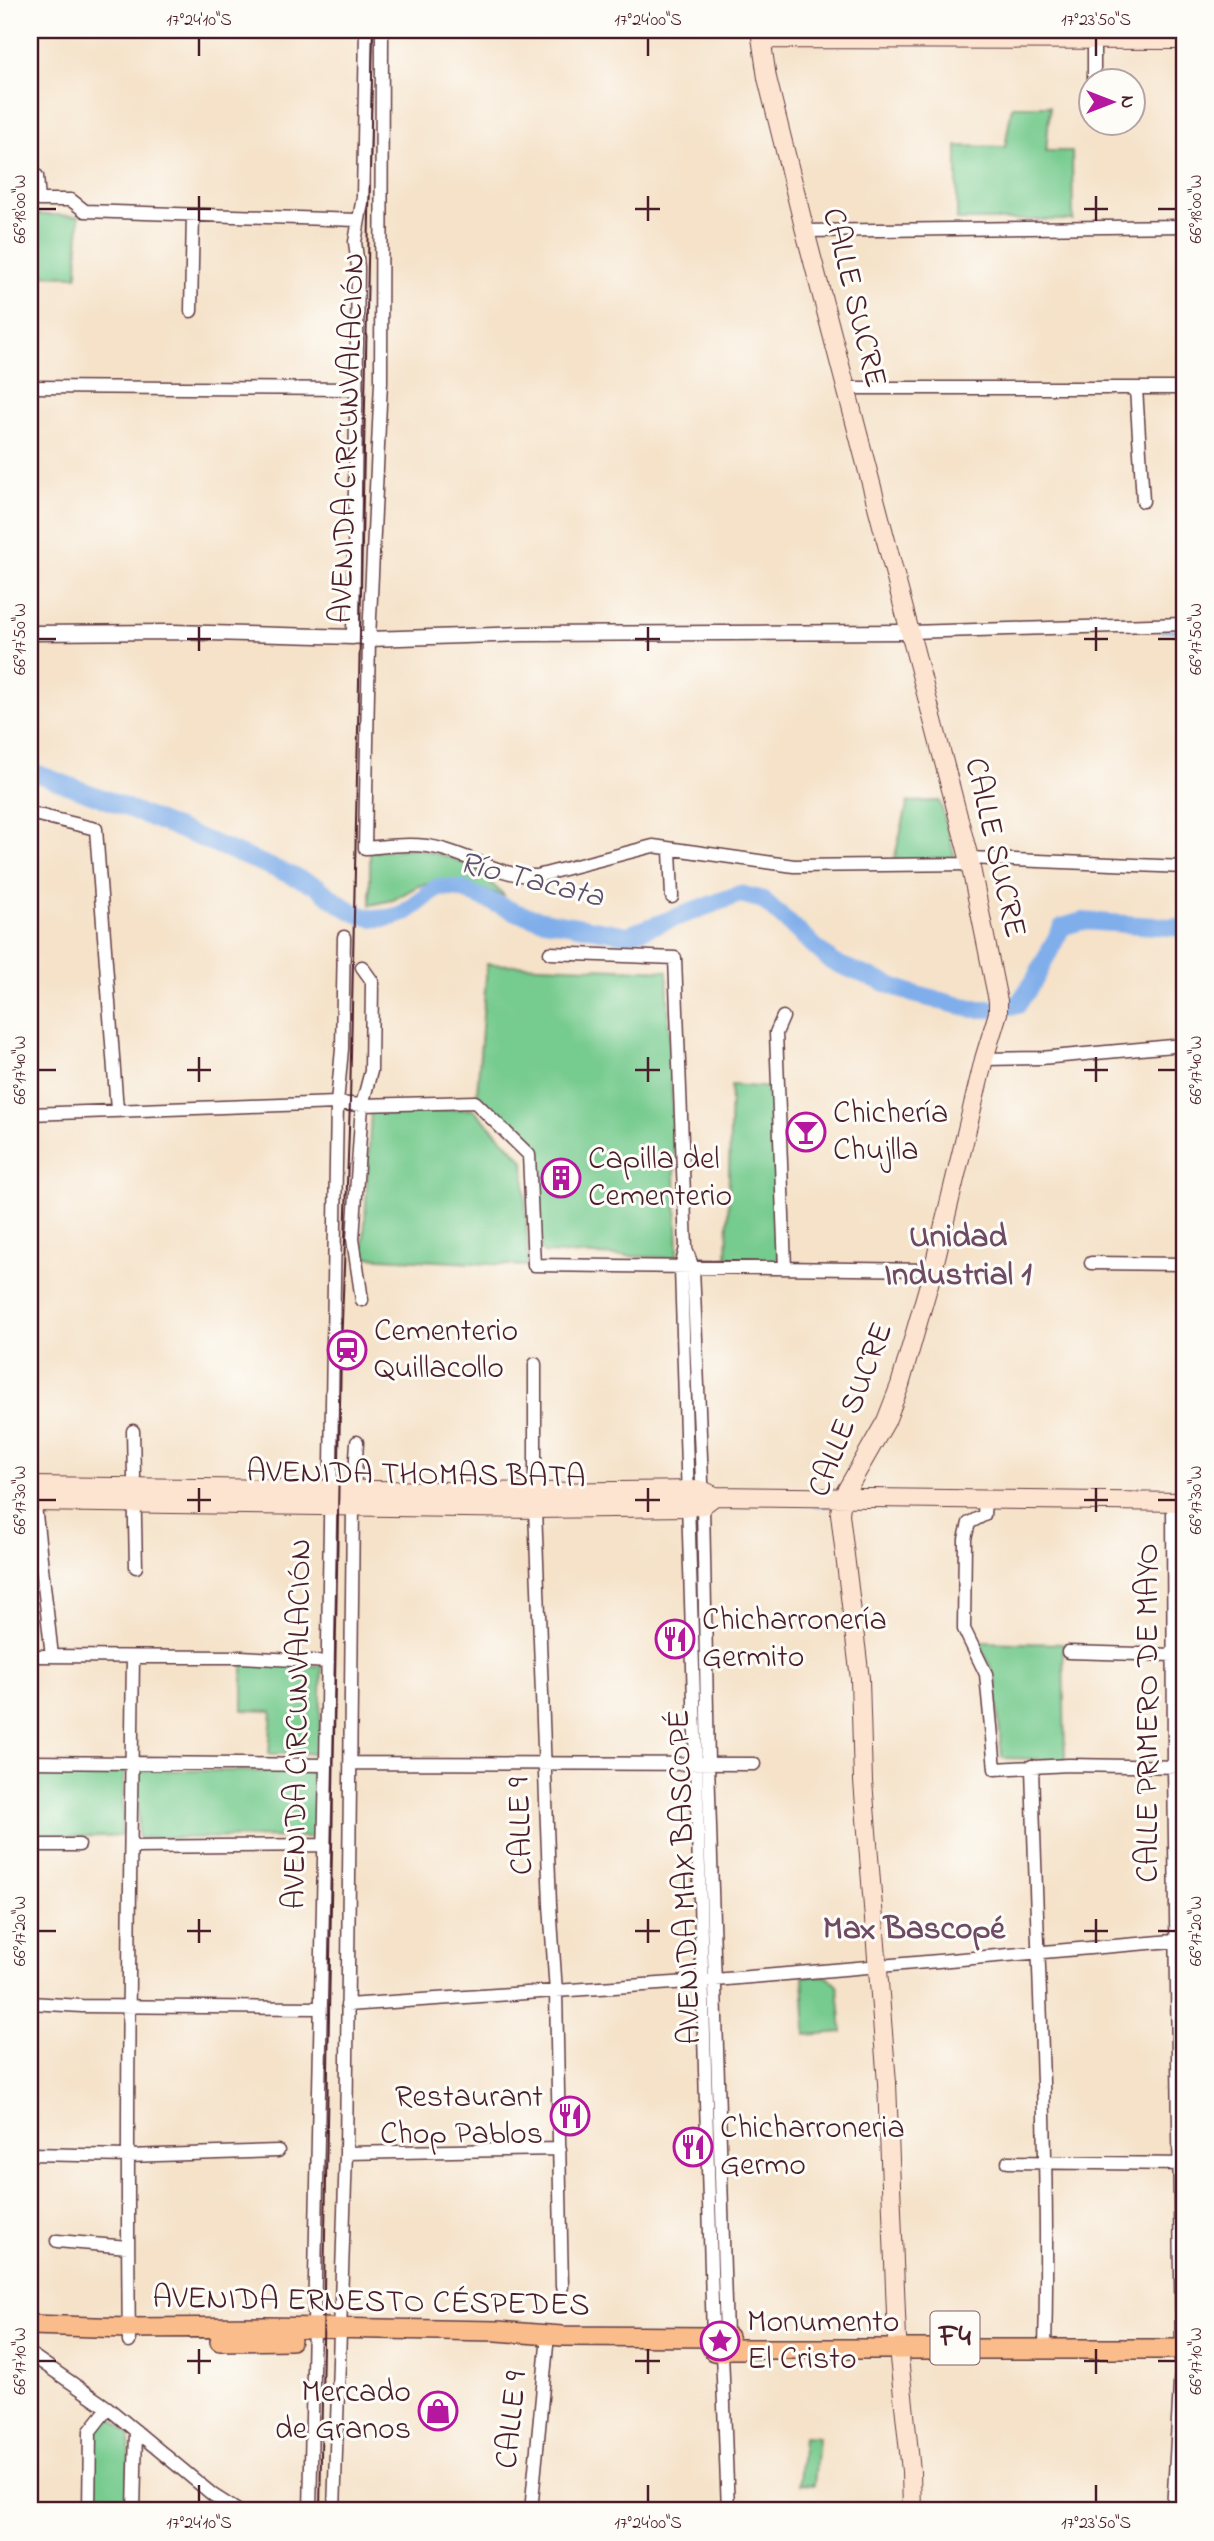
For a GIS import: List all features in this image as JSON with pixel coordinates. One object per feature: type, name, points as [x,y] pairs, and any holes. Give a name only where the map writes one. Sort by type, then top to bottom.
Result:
[{"type":"highway","name":"AVENIDA ERNESTO CÉSPEDES","points":[[30,2325],[129,2335]]},
{"type":"highway","name":"AVENIDA ERNESTO CÉSPEDES","points":[[30,2338],[313,2334],[898,2345],[1183,2343]]},
{"type":"main road","points":[[761,40],[1184,40]]},
{"type":"main road","points":[[761,40],[1184,49]]},
{"type":"main road","name":"CALLE SUCRE","points":[[761,40],[805,231],[969,861],[998,1007],[933,1270],[900,1385],[886,1421],[842,1499],[840,1514],[860,1679],[863,1781],[887,2083],[898,2345],[911,2471],[912,2511]]},
{"type":"main road","name":"AVENIDA THOMAS BATA","points":[[32,1494],[535,1500],[700,1498],[1179,1502]]},
{"type":"street","name":"AVENIDA CIRCUNVALACIÓN","points":[[353,637],[358,267],[355,242],[363,186],[366,30]]},
{"type":"street","name":"AVENIDA CIRCUNVALACIÓN","points":[[382,30],[381,382],[369,639],[365,848],[410,844],[442,849],[518,876],[537,876],[653,846],[670,850]]},
{"type":"street","points":[[1094,49],[1094,66]]},
{"type":"street","points":[[37,176],[39,200],[71,200],[85,211],[357,220]]},
{"type":"street","points":[[191,311],[193,215]]},
{"type":"street","points":[[805,231],[1184,226]]},
{"type":"street","points":[[30,387],[356,388]]},
{"type":"street","points":[[845,388],[1184,388]]},
{"type":"street","points":[[1136,388],[1143,501]]},
{"type":"street","points":[[30,633],[173,632],[369,639],[523,634],[910,632],[1184,624]]},
{"type":"street","points":[[30,813],[96,830],[117,1110]]},
{"type":"street","points":[[672,897],[670,850],[794,866],[969,861],[1184,867]]},
{"type":"street","name":"AVENIDA CIRCUNVALACIÓN","points":[[310,2511],[318,2212],[337,1103],[342,1049],[344,937]]},
{"type":"street","name":"AVENIDA MAX BASCOPÉ","points":[[550,954],[675,958],[686,1248],[700,1498],[702,1763],[720,2342],[728,2511]]},
{"type":"street","points":[[362,967],[372,981],[371,1071],[362,1105],[354,1239],[362,1300]]},
{"type":"street","points":[[783,1017],[776,1033],[785,1268]]},
{"type":"street","points":[[984,1059],[1041,1058],[1184,1045]]},
{"type":"street","points":[[30,1114],[337,1103],[362,1105],[475,1102],[529,1155],[534,1265],[933,1270]]},
{"type":"street","points":[[1091,1263],[1184,1264]]},
{"type":"street","name":"CALLE 9","points":[[535,1364],[535,1500],[550,1905],[556,1992],[562,2287]]},
{"type":"street","points":[[133,1431],[135,1566]]},
{"type":"street","name":"AVENIDA CIRCUNVALACIÓN","points":[[334,2511],[346,2153],[354,1498],[357,1442]]},
{"type":"street","points":[[32,1494],[52,1656]]},
{"type":"street","points":[[985,1501],[984,1515],[969,1523],[965,1539],[964,1629],[986,1674],[995,1769],[1032,1766],[1179,1767]]},
{"type":"street","name":"CALLE PRIMERO DE MAYO","points":[[1173,2511],[1183,2343],[1179,1767],[1174,1655],[1179,1502]]},
{"type":"street","points":[[1068,1652],[1174,1655]]},
{"type":"street","points":[[30,1656],[241,1657],[328,1662]]},
{"type":"street","points":[[129,2335],[127,2006],[132,1847],[133,1657]]},
{"type":"street","points":[[30,1762],[326,1765]]},
{"type":"street","points":[[350,1763],[754,1763]]},
{"type":"street","points":[[1032,1766],[1047,2162],[1045,2343]]},
{"type":"street","points":[[30,1845],[79,1844]]},
{"type":"street","points":[[132,1847],[324,1845]]},
{"type":"street","points":[[347,2006],[709,1980],[1181,1940]]},
{"type":"street","points":[[30,2003],[320,2008]]},
{"type":"street","points":[[346,2153],[560,2149]]},
{"type":"street","points":[[30,2154],[128,2157],[278,2151]]},
{"type":"street","points":[[1009,2162],[1182,2164]]},
{"type":"street","points":[[57,2241],[128,2247]]},
{"type":"street","name":"CALLE 9","points":[[531,2511],[547,2340]]},
{"type":"street","points":[[30,2354],[108,2408],[213,2495],[238,2511]]},
{"type":"street","points":[[89,2511],[90,2431],[108,2408]]},
{"type":"street","points":[[134,2511],[136,2431]]},
{"type":"green space","points":[[1012,106],[1050,106],[1046,151],[1072,151],[1073,220],[957,220],[957,146],[1005,147]]},
{"type":"green space","points":[[30,214],[79,216],[77,276],[30,275]]},
{"type":"green space","points":[[940,801],[955,858],[894,860],[908,802]]},
{"type":"green space","points":[[415,848],[449,857],[474,868],[505,896],[450,880],[418,886],[393,900],[370,905],[370,852]]},
{"type":"green space","points":[[487,964],[667,971],[678,1251],[675,1258],[543,1253],[535,1215],[536,1149],[477,1093]]},
{"type":"green space","points":[[731,1085],[773,1088],[779,1262],[727,1262]]},
{"type":"green space","points":[[473,1109],[524,1161],[528,1266],[363,1257],[371,1111]]},
{"type":"green space","points":[[979,1642],[1063,1644],[1065,1760],[1002,1758],[995,1677]]},
{"type":"green space","points":[[243,1663],[322,1666],[317,1753],[269,1754],[272,1711],[243,1710]]},
{"type":"green space","points":[[125,1768],[121,1836],[30,1837],[30,1769]]},
{"type":"green space","points":[[138,1770],[317,1772],[316,1837],[138,1838]]},
{"type":"green space","points":[[803,1976],[827,1976],[838,1987],[842,2032],[806,2035]]},
{"type":"green space","points":[[107,2413],[130,2435],[127,2511],[92,2511],[95,2433]]},
{"type":"green space","points":[[803,2436],[818,2437],[814,2485],[799,2484]]},
{"type":"waterway","points":[[1160,631],[1184,631]]},
{"type":"waterway","name":"Río Tacata","points":[[30,771],[317,886],[346,908],[366,917],[389,918],[402,914],[438,887],[461,889],[538,919],[628,935],[740,894],[763,900],[832,962],[913,994],[973,1009],[998,1009],[1018,1004],[1034,981],[1062,927],[1082,921],[1184,928]]},
{"type":"waterway","points":[[814,1506],[828,1506]]},
{"type":"waterway","points":[[851,1507],[890,1507]]},
{"type":"tram line","points":[[320,2511],[341,1350],[350,1102],[373,30]]},
{"type":"place","name":"Chichería Chujlla","points":[[806,1132]]},
{"type":"place","name":"Capilla del Cementerio","points":[[561,1178]]},
{"type":"place","name":"Cementerio Quillacollo","points":[[347,1350]]},
{"type":"place","name":"Chicharronería Germito","points":[[675,1639]]},
{"type":"place","name":"Restaurant Chop Pablos","points":[[570,2116]]},
{"type":"place","name":"Chicharroneria Germo","points":[[693,2147]]},
{"type":"place","name":"Monumento El Cristo","points":[[720,2341]]},
{"type":"place","name":"Mercado de Granos","points":[[438,2411]]},
{"type":"district","name":"Unidad Industrial 1","points":[[958,1257]]},
{"type":"district","name":"Max Bascopé","points":[[914,1930]]}]
